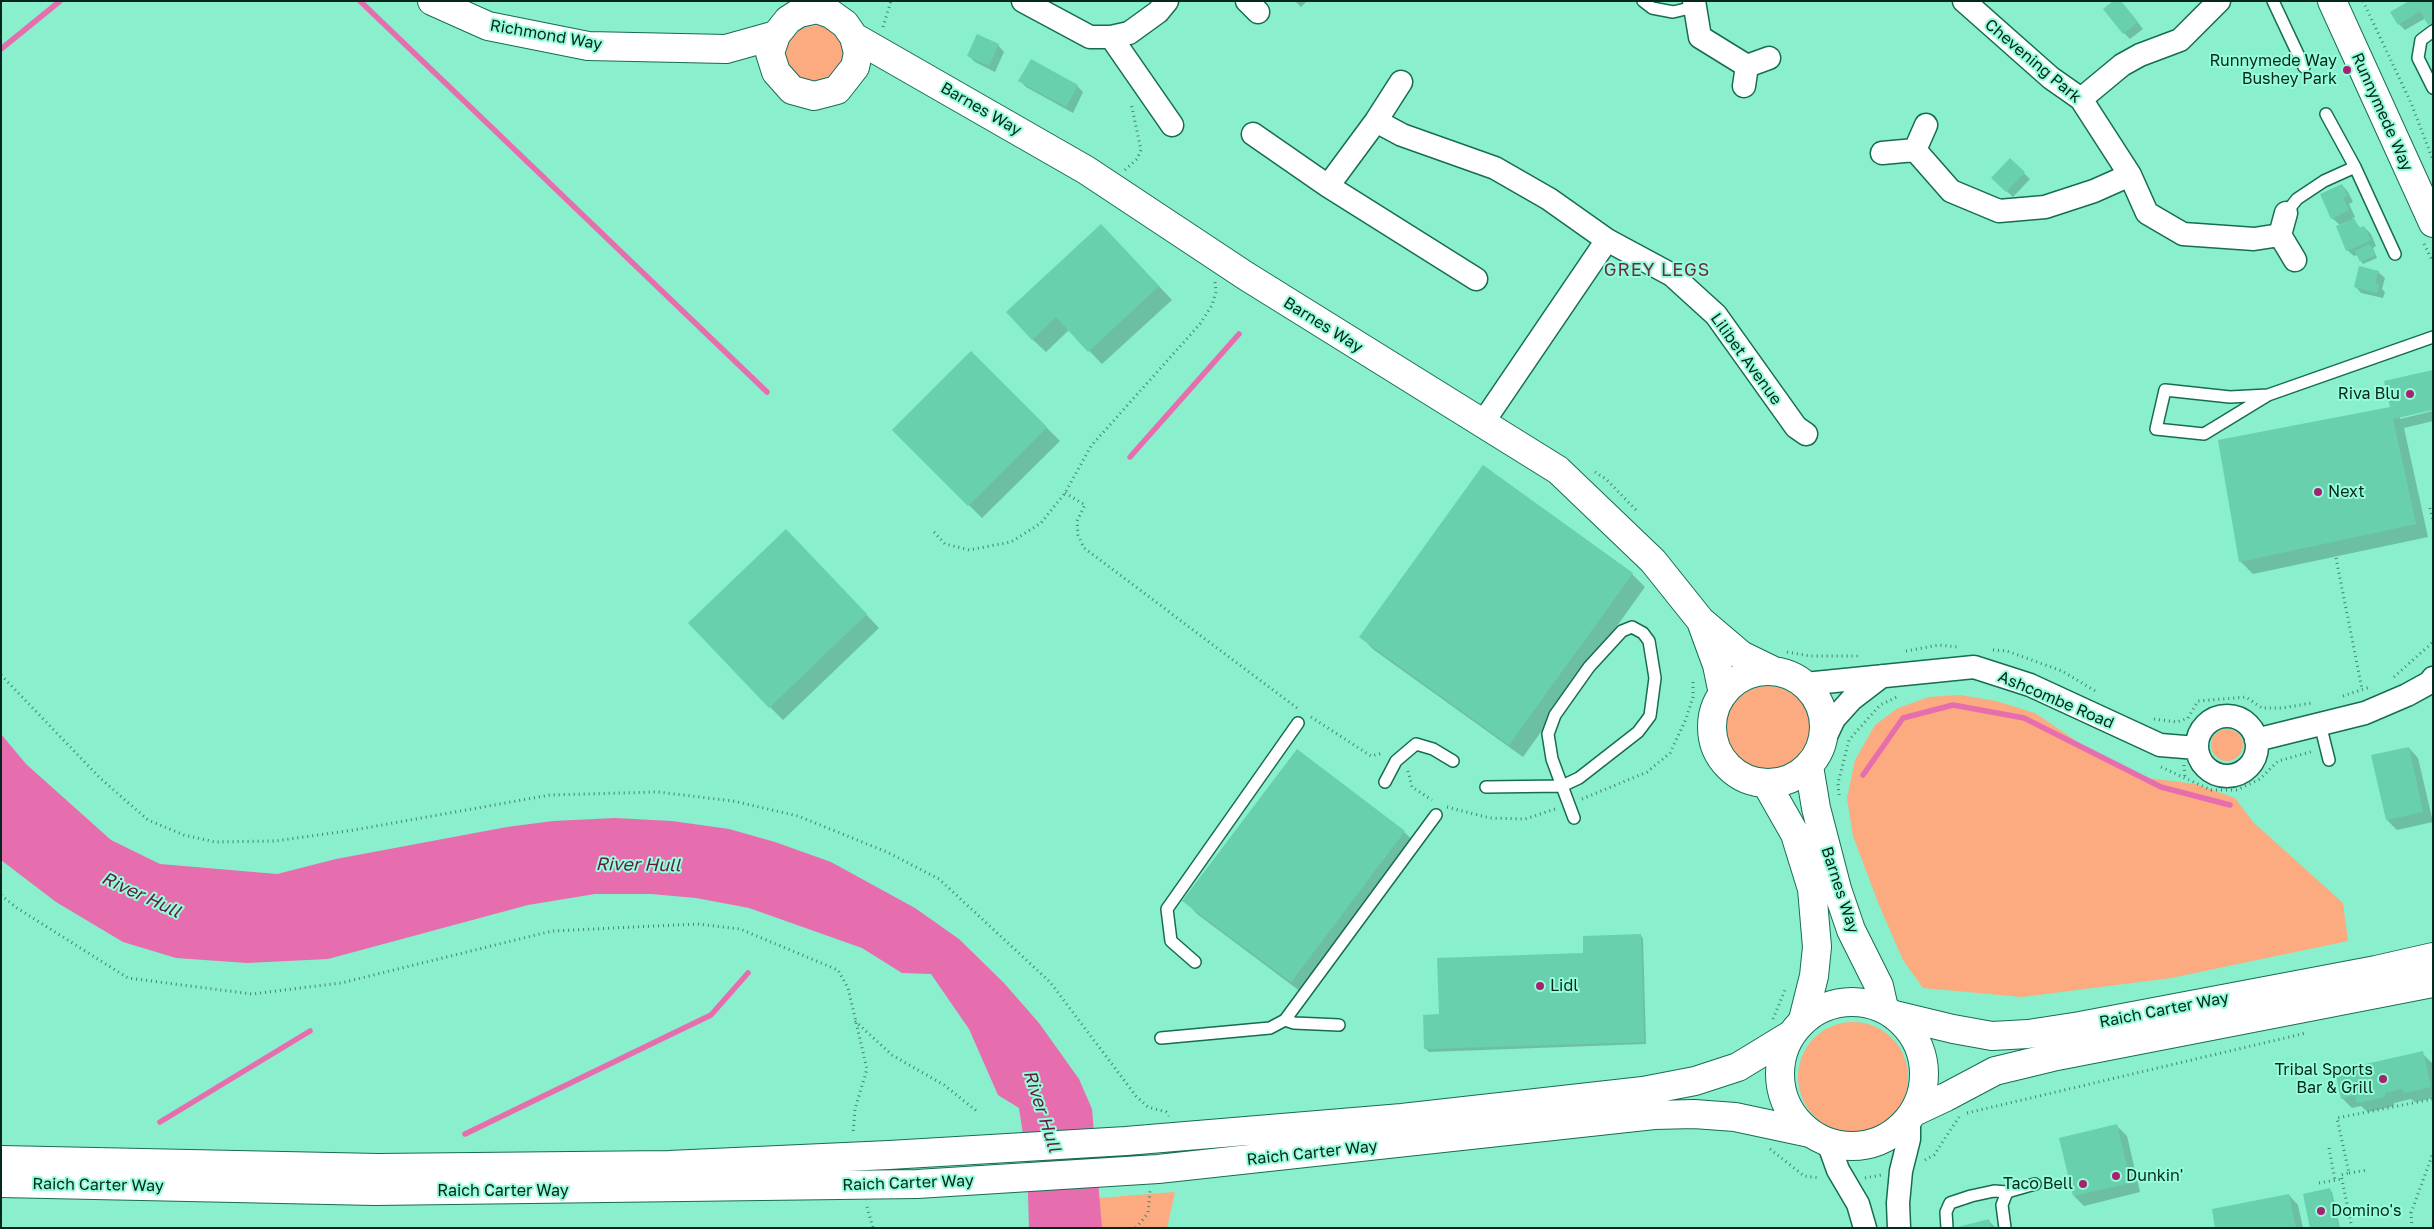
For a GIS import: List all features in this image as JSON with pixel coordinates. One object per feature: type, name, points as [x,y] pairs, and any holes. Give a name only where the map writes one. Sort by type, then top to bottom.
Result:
[{"type":"main road","name":"Richmond Way","points":[[432,1],[488,26],[588,46],[726,48],[776,35]]},
{"type":"main road","name":"Runnymede Way","points":[[2332,1],[2351,39],[2433,223]]},
{"type":"main road","points":[[801,7],[830,8],[854,36],[858,53],[855,67],[837,90],[814,96],[792,90],[776,72],[770,53],[776,35],[801,7]]},
{"type":"main road","name":"Barnes Way","points":[[854,36],[1086,170],[1210,253],[1558,470],[1653,561],[1701,621],[1741,655],[1779,661]]},
{"type":"main road","name":"Richmond Way","points":[[726,48],[776,72]]},
{"type":"main road","name":"Barnes Way","points":[[855,67],[912,70]]},
{"type":"main road","name":"Barnes Way","points":[[1701,621],[1717,665],[1723,694]]},
{"type":"main road","points":[[1779,661],[1790,675],[1805,684],[1816,696],[1822,711],[1825,728],[1816,755],[1789,779],[1766,783],[1752,781],[1738,775],[1727,766],[1717,751],[1713,734],[1713,720],[1723,694],[1733,683],[1746,676],[1760,672],[1779,661]]},
{"type":"main road","name":"Barnes Way","points":[[1816,755],[1818,816],[1837,890],[1851,930],[1879,986],[1889,1012]]},
{"type":"main road","name":"Barnes Way","points":[[1766,783],[1795,834],[1812,889],[1817,947],[1814,976],[1797,1027]]},
{"type":"main road","name":"Raich Carter Way","points":[[1889,1012],[1953,1030],[1992,1036],[2028,1034],[2300,985],[2433,957]]},
{"type":"main road","name":"Raich Carter Way","points":[[1912,1115],[1995,1071],[2057,1056],[2433,983]]},
{"type":"main road","points":[[1842,1003],[1867,1003],[1889,1012],[1908,1027],[1918,1042],[1923,1060],[1925,1078],[1921,1095],[1912,1115],[1890,1136],[1860,1146],[1819,1137],[1796,1120],[1787,1105],[1781,1087],[1780,1069],[1784,1051],[1797,1027],[1817,1010],[1842,1003]]},
{"type":"main road","name":"Raich Carter Way","points":[[1,1160],[378,1168],[659,1165],[889,1155],[1126,1141],[1402,1118],[1643,1091],[1695,1081],[1738,1067],[1797,1027]]},
{"type":"main road","name":"Raich Carter Way","points":[[1,1183],[375,1191],[917,1184],[1154,1177],[1654,1115],[1694,1114],[1735,1117],[1819,1137]]},
{"type":"street","points":[[1023,1],[1090,37],[1111,37],[1129,33],[1158,12],[1167,1]]},
{"type":"street","name":"Chevening Park","points":[[1964,1],[2051,78],[2081,99],[2130,175],[2148,213],[2183,234],[2254,238],[2280,235]]},
{"type":"street","points":[[2081,99],[2122,65],[2140,55],[2180,40],[2219,1]]},
{"type":"street","points":[[1694,4],[1700,37],[1746,76],[1769,58]]},
{"type":"street","points":[[1111,37],[1172,125]]},
{"type":"street","points":[[1328,186],[1376,121],[1401,82]]},
{"type":"street","name":"Lilibet Avenue","points":[[1376,121],[1402,135],[1495,168],[1549,199],[1607,240],[1672,275],[1716,315],[1796,427],[1806,434]]},
{"type":"street","points":[[1915,150],[1926,124]]},
{"type":"street","points":[[1253,134],[1328,186],[1476,279]]},
{"type":"street","points":[[1915,150],[1951,192],[1999,211],[2045,207],[2094,191],[2130,175]]},
{"type":"street","points":[[1882,153],[1915,150]]},
{"type":"street","points":[[2286,213],[2280,235],[2295,260]]},
{"type":"street","points":[[1482,424],[1607,240]]},
{"type":"street","name":"Ashcombe Road","points":[[1805,684],[1974,667],[2030,685],[2160,745],[2197,748]]},
{"type":"street","points":[[1816,755],[1834,719],[1852,699],[1882,676]]},
{"type":"street","points":[[2256,740],[2365,713],[2407,696],[2431,683]]},
{"type":"street","points":[[2224,716],[2236,718],[2247,724],[2256,740],[2256,757],[2249,768],[2239,774],[2227,776],[2216,774],[2206,768],[2200,759],[2197,748],[2199,737],[2204,727],[2213,720],[2224,716]]},
{"type":"street","points":[[1899,1228],[1898,1203],[1901,1171],[1910,1140],[1912,1115]]},
{"type":"street","points":[[1819,1137],[1858,1204],[1865,1228]]},
{"type":"lane","points":[[1643,1],[1652,8],[1673,12],[1694,4]]},
{"type":"lane","points":[[2272,1],[2304,67]]},
{"type":"lane","points":[[2433,31],[2421,40],[2418,58],[2433,88]]},
{"type":"lane","points":[[2326,114],[2355,167],[2395,254]]},
{"type":"lane","points":[[2286,213],[2297,199],[2324,181],[2355,167]]},
{"type":"lane","points":[[2268,396],[2230,396],[2165,390],[2156,428],[2204,434],[2268,396],[2433,337]]},
{"type":"lane","points":[[1486,787],[1562,786],[1580,778],[1630,738],[1650,716],[1655,678],[1649,641],[1643,633],[1632,627],[1622,631],[1589,668],[1555,715],[1548,734],[1552,759],[1562,786],[1569,804],[1574,818]]},
{"type":"lane","points":[[1196,962],[1171,942],[1167,909],[1298,723]]},
{"type":"lane","points":[[2320,724],[2330,760]]},
{"type":"lane","points":[[1385,782],[1396,762],[1416,744],[1433,749],[1453,762]]},
{"type":"lane","points":[[1161,1038],[1270,1028],[1285,1020],[1436,815]]},
{"type":"lane","points":[[1285,1020],[1294,1023],[1339,1025]]},
{"type":"lane","points":[[1947,1228],[1946,1212],[1950,1204],[1994,1191],[2007,1192],[2035,1184]]},
{"type":"lane","points":[[2005,1228],[2002,1205],[2007,1192]]},
{"type":"path","points":[[883,27],[891,1]]},
{"type":"path","points":[[2363,1],[2411,103],[2433,160]]},
{"type":"path","points":[[1123,172],[1137,159],[1141,150],[1130,98]]},
{"type":"path","points":[[934,532],[944,544],[970,550],[985,549],[1011,542],[1041,523],[1065,493],[1091,446],[1186,340],[1212,305],[1216,292],[1215,281],[1208,270],[1202,266],[1210,253]]},
{"type":"path","points":[[1065,493],[1085,505],[1077,521],[1078,535],[1084,548],[1299,709]]},
{"type":"path","points":[[2430,508],[2433,520]]},
{"type":"path","points":[[2336,558],[2362,689]]},
{"type":"path","points":[[2391,680],[2433,642]]},
{"type":"path","points":[[1897,653],[1939,645],[1964,648]]},
{"type":"path","points":[[1990,650],[2007,651],[2062,671],[2103,695]]},
{"type":"path","points":[[1779,661],[1810,656],[1862,656]]},
{"type":"path","points":[[1,675],[100,778],[148,820],[184,835],[215,842],[275,841],[354,830],[550,795],[658,792],[733,801],[798,816],[887,852],[939,878],[1050,982],[1136,1096],[1148,1106],[1166,1112],[1171,1124]]},
{"type":"path","points":[[1306,714],[1371,756],[1384,753],[1408,770],[1412,787],[1439,805],[1490,818],[1525,819],[1569,804],[1647,772],[1670,753],[1686,719],[1693,697],[1693,682]]},
{"type":"path","points":[[2337,698],[2377,685]]},
{"type":"path","points":[[1839,800],[1838,783],[1849,740],[1880,705],[1903,694]]},
{"type":"path","points":[[2146,718],[2177,722],[2188,718],[2198,701],[2246,697],[2262,708],[2282,708],[2319,702]]},
{"type":"path","points":[[2152,763],[2211,790],[2237,790],[2260,779],[2278,761],[2326,748]]},
{"type":"path","points":[[1,895],[16,908],[128,978],[252,994],[341,984],[552,931],[697,924],[740,929],[838,970],[848,988],[867,1069],[855,1109],[854,1137]]},
{"type":"path","points":[[855,1021],[892,1055],[944,1085],[978,1112]]},
{"type":"path","points":[[2350,1173],[2337,1118],[2433,1099]]},
{"type":"path","points":[[2328,1148],[2335,1180]]},
{"type":"path","points":[[2412,1228],[2412,1213],[2433,1153]]},
{"type":"path","points":[[2352,1228],[2341,1175],[2367,1170]]},
{"type":"path","points":[[1136,1228],[1148,1213],[1154,1177]]},
{"type":"path","points":[[2319,1183],[2342,1179]]},
{"type":"path","points":[[866,1202],[873,1228]]},
{"type":"shaded area","points":[[823,25],[834,31],[844,44],[844,58],[838,71],[824,81],[805,83],[794,76],[786,63],[785,50],[791,38],[804,27]]},
{"type":"shaded area","points":[[1760,686],[1776,686],[1792,693],[1803,704],[1810,720],[1807,744],[1798,758],[1792,763],[1776,770],[1760,770],[1744,763],[1733,752],[1726,736],[1726,720],[1733,704],[1744,693]]},
{"type":"shaded area","points":[[1960,695],[1996,701],[2035,713],[2094,753],[2148,778],[2195,784],[2235,798],[2253,822],[2343,903],[2348,941],[2171,978],[2022,997],[1923,988],[1903,960],[1879,905],[1853,836],[1847,798],[1855,760],[1875,725],[1898,708],[1929,697]]},
{"type":"shaded area","points":[[2227,729],[2233,730],[2238,734],[2242,739],[2242,751],[2238,756],[2233,760],[2227,761],[2221,760],[2216,756],[2212,751],[2211,745],[2212,739],[2216,734],[2221,730]]},
{"type":"shaded area","points":[[1853,1022],[1874,1026],[1892,1038],[1904,1056],[1908,1077],[1904,1098],[1892,1116],[1874,1128],[1853,1132],[1832,1128],[1814,1116],[1802,1098],[1798,1077],[1802,1056],[1814,1038],[1832,1026]]},
{"type":"shaded area","points":[[1175,1192],[1167,1228],[1102,1228],[1099,1198]]},
{"type":"water","name":"River Hull","points":[[1,734],[26,764],[111,840],[160,864],[277,874],[336,859],[507,827],[553,821],[615,818],[672,821],[729,829],[775,842],[831,862],[915,908],[959,939],[1004,983],[1039,1023],[1079,1079],[1092,1109],[1102,1228],[1029,1228],[1027,1161],[1019,1108],[998,1095],[969,1029],[931,974],[902,973],[862,948],[749,908],[696,898],[651,894],[595,894],[528,905],[328,959],[247,963],[176,958],[123,942],[56,902],[1,860]]},
{"type":"building","points":[[2113,1],[2121,1],[2138,22],[2123,34],[2103,9]]},
{"type":"building","points":[[2409,1],[2433,1],[2433,22],[2428,25],[2420,11],[2398,25],[2390,12]]},
{"type":"building","points":[[977,34],[999,44],[989,66],[967,56]]},
{"type":"building","points":[[1031,59],[1078,85],[1066,107],[1018,81]]},
{"type":"building","points":[[2010,158],[2025,172],[2006,192],[1991,178]]},
{"type":"building","points":[[2342,184],[2348,196],[2343,198],[2349,210],[2331,219],[2320,194]]},
{"type":"building","points":[[2354,218],[2359,228],[2364,226],[2371,240],[2346,251],[2336,226]]},
{"type":"building","points":[[1101,224],[1159,286],[1088,352],[1056,317],[1032,340],[1006,312]]},
{"type":"building","points":[[2370,244],[2375,255],[2360,262],[2355,251]]},
{"type":"building","points":[[2359,266],[2379,271],[2375,283],[2379,285],[2377,293],[2354,287]]},
{"type":"building","points":[[971,351],[1047,427],[968,506],[892,430]]},
{"type":"building","name":"Next","points":[[2433,370],[2433,410],[2393,419],[2416,524],[2239,562],[2218,440],[2390,407],[2384,381]]},
{"type":"building","points":[[1483,465],[1633,573],[1509,745],[1359,637]]},
{"type":"building","points":[[786,529],[867,614],[769,708],[688,623]]},
{"type":"building","points":[[2409,747],[2423,812],[2386,820],[2371,755]]},
{"type":"building","points":[[1297,749],[1405,831],[1291,982],[1182,901]]},
{"type":"building","name":"Lidl","points":[[1641,934],[1644,1042],[1424,1049],[1423,1015],[1439,1014],[1437,958],[1583,953],[1583,936]]},
{"type":"building","name":"Tribal Sports Bar & Grill","points":[[2423,1051],[2431,1087],[2404,1093],[2402,1089],[2385,1093],[2385,1097],[2357,1103],[2355,1095],[2341,1099],[2335,1071]]},
{"type":"building","points":[[2117,1124],[2131,1183],[2073,1196],[2059,1138]]},
{"type":"building","name":"Domino's","points":[[2330,1188],[2339,1228],[2310,1228],[2303,1194]]},
{"type":"building","points":[[2289,1194],[2296,1228],[2215,1228],[2212,1209]]},
{"type":"building","points":[[1989,1219],[1991,1228],[1958,1228],[1958,1227]]},
{"type":"waterway","points":[[1,49],[60,1]]},
{"type":"waterway","points":[[360,1],[767,392]]},
{"type":"waterway","points":[[1130,457],[1239,334]]},
{"type":"waterway","points":[[1863,775],[1903,718],[1953,705],[2024,718],[2161,787],[2230,805]]},
{"type":"waterway","points":[[465,1134],[711,1015],[748,973]]},
{"type":"waterway","points":[[160,1122],[310,1031]]},
{"type":"place","name":"Runnymede Way Bushey Park","points":[[2347,70]]},
{"type":"place","name":"Riva Blu","points":[[2410,394]]},
{"type":"place","name":"Next","points":[[2318,492]]},
{"type":"place","name":"Lidl","points":[[1540,986]]},
{"type":"place","name":"Tribal Sports Bar & Grill","points":[[2383,1079]]},
{"type":"place","name":"Dunkin'","points":[[2116,1176]]},
{"type":"place","name":"Taco Bell","points":[[2083,1184]]},
{"type":"place","name":"Domino's","points":[[2321,1211]]},
{"type":"district","name":"GREY LEGS","points":[[1657,270]]}]
